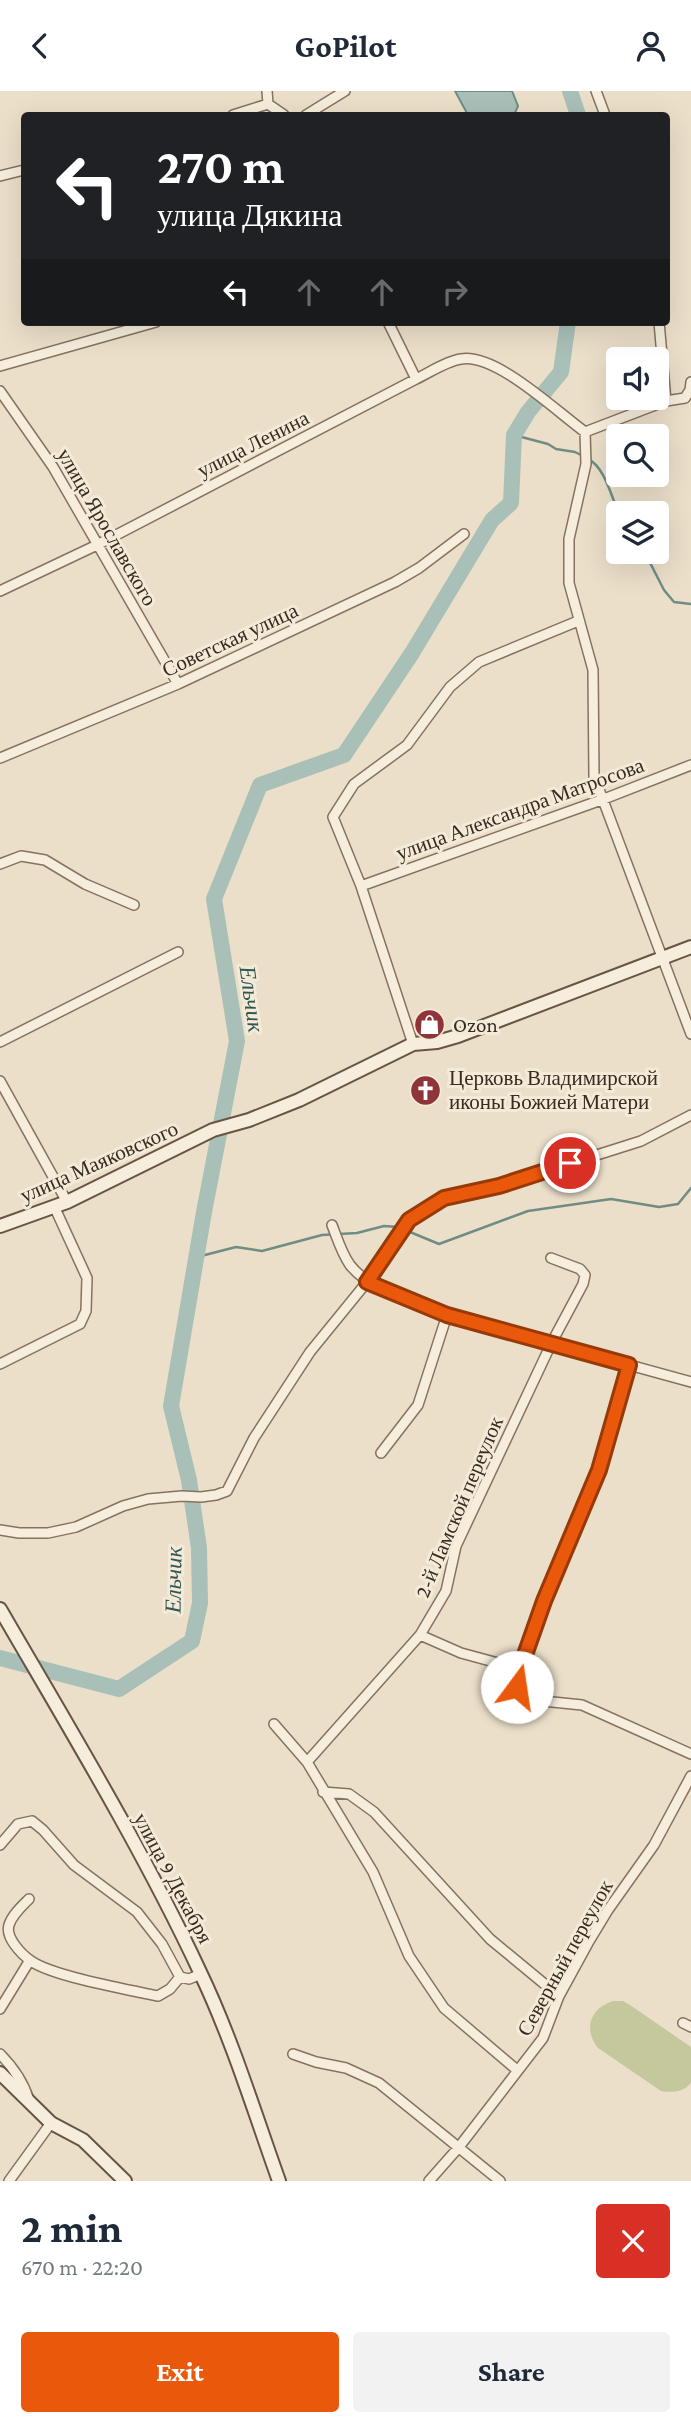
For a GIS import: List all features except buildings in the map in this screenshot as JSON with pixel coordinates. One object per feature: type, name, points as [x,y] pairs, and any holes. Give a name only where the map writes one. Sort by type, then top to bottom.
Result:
[{"type":"main road","points":[[413,1044],[437,1042],[458,1036],[691,947]]},
{"type":"main road","name":"улица Маяковского","points":[[0,1226],[67,1202],[213,1130],[249,1121],[299,1100],[413,1044]]},
{"type":"main road","name":"улица 9 Декабря","points":[[0,1609],[174,1918],[221,2021],[279,2181]]},
{"type":"main road","points":[[0,2073],[51,2123],[83,2140],[125,2181]]},
{"type":"street","points":[[267,91],[268,104]]},
{"type":"street","points":[[311,112],[345,91]]},
{"type":"street","points":[[596,91],[604,112]]},
{"type":"street","points":[[243,112],[268,104]]},
{"type":"street","points":[[268,104],[280,112]]},
{"type":"street","points":[[0,176],[21,171]]},
{"type":"street","points":[[0,366],[142,326]]},
{"type":"street","points":[[390,326],[416,379]]},
{"type":"street","points":[[659,326],[661,347]]},
{"type":"street","name":"улица Ленина","points":[[0,591],[97,545],[416,379],[460,359],[485,361],[523,384],[585,432]]},
{"type":"street","points":[[669,401],[685,398],[691,382]]},
{"type":"street","name":"улица Ярославского","points":[[0,391],[54,467],[178,684]]},
{"type":"street","points":[[642,410],[585,432],[586,464],[569,539],[569,583],[593,670],[594,776],[691,1034]]},
{"type":"street","name":"Советская улица","points":[[0,758],[178,684],[395,582],[419,568],[464,534]]},
{"type":"street","points":[[413,1044],[361,886],[333,817],[355,784],[407,745],[450,687],[479,662],[578,621]]},
{"type":"street","name":"улица Александра Матросова","points":[[361,886],[691,765]]},
{"type":"street","points":[[0,863],[21,856],[45,860],[85,884],[134,905]]},
{"type":"street","points":[[0,1042],[178,952]]},
{"type":"street","points":[[0,1081],[67,1202]]},
{"type":"street","points":[[0,1529],[48,1534],[76,1527],[123,1506],[148,1499],[201,1497],[227,1491],[254,1438],[310,1352],[367,1282],[409,1220],[444,1198],[499,1186],[641,1141],[691,1115]]},
{"type":"street","points":[[0,1364],[80,1324],[86,1311],[87,1278],[54,1206]]},
{"type":"street","points":[[332,1225],[349,1264],[367,1282],[447,1315],[691,1382]]},
{"type":"street","name":"2-й Ламской переулок","points":[[307,1762],[420,1635],[446,1591],[456,1546],[552,1342],[583,1284],[585,1275],[580,1269],[551,1258]]},
{"type":"street","points":[[381,1453],[418,1405],[447,1315]]},
{"type":"street","points":[[629,1365],[599,1470],[544,1601],[520,1669],[517,1687],[523,1699],[582,1705],[691,1753]]},
{"type":"street","points":[[420,1635],[461,1653],[520,1669]]},
{"type":"street","points":[[274,1724],[307,1762],[373,1872],[408,1956],[444,2008],[517,2070]]},
{"type":"street","name":"Северный переулок","points":[[429,2181],[459,2147],[543,2038],[559,1996],[608,1910],[654,1845],[691,1776]]},
{"type":"street","points":[[323,1791],[348,1794],[374,1812],[490,1939],[559,1996]]},
{"type":"street","points":[[0,1845],[18,1824],[32,1821],[74,1865],[137,1912],[162,1944],[180,1977],[188,1979],[201,1974]]},
{"type":"street","points":[[29,1899],[8,1927],[10,1937],[30,1960],[70,1975],[158,1996],[170,1989],[180,1977]]},
{"type":"street","points":[[0,2009],[30,1960]]},
{"type":"street","points":[[0,2054],[24,2084],[30,2102]]},
{"type":"street","points":[[293,2054],[346,2068],[379,2083],[500,2181]]},
{"type":"street","points":[[9,2181],[51,2123]]},
{"type":"green space","points":[[613,2001],[623,2001],[630,2005],[691,2047],[691,2083],[688,2086],[678,2091],[661,2091],[598,2048],[591,2034],[591,2020],[599,2009]]},
{"type":"water","points":[[455,91],[512,91],[518,106],[515,112],[466,112]]},
{"type":"waterway","name":"Ельчик","points":[[570,91],[577,112]]},
{"type":"waterway","name":"Ельчик","points":[[0,1658],[119,1689],[192,1641],[200,1603],[199,1548],[189,1480],[171,1406],[237,1041],[214,899],[260,785],[344,755],[412,653],[492,520],[511,503],[514,435],[528,412],[561,372],[567,326]]},
{"type":"waterway","points":[[514,435],[583,456]]},
{"type":"waterway","points":[[588,459],[603,475],[614,501]]},
{"type":"waterway","points":[[651,564],[664,590],[674,602],[691,604]]},
{"type":"waterway","points":[[197,1257],[236,1247],[262,1251],[322,1235],[357,1233],[384,1226],[398,1227],[439,1244],[528,1211],[611,1199],[659,1207],[678,1204],[691,1188]]},
{"type":"place","name":"Ozon","points":[[430,1025]]},
{"type":"place","name":"Церковь Владимирской иконы Божией Матери","points":[[426,1090]]},
{"type":"route","points":[[517,1687],[520,1669],[544,1601],[599,1470],[629,1365],[447,1315],[367,1282],[409,1220],[444,1198],[499,1186],[570,1163]]}]
